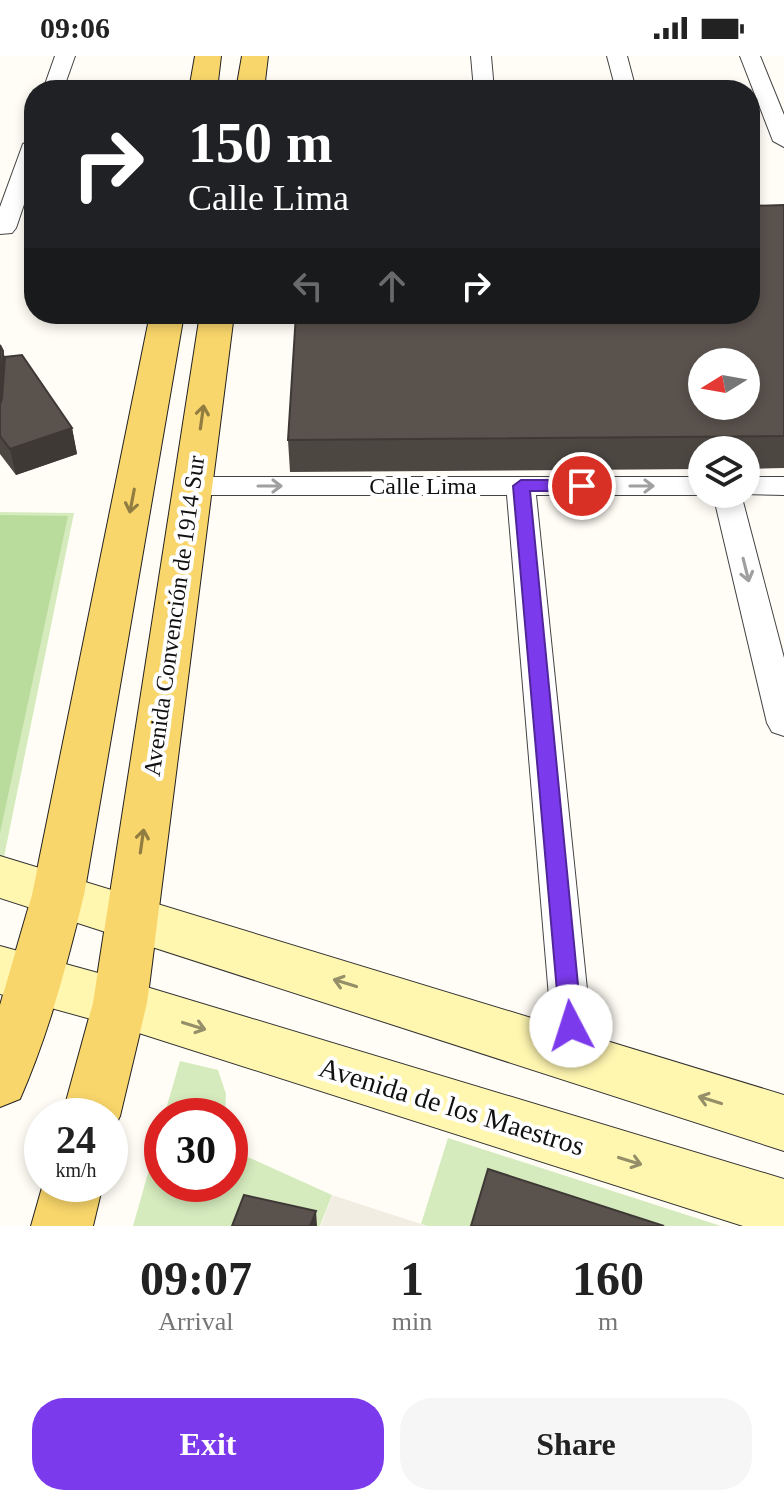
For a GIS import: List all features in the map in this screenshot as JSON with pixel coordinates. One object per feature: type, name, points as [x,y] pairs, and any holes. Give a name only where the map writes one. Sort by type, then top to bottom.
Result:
[{"type":"main road","points":[[204,80],[208,56]]},
{"type":"main road","points":[[251,80],[255,56]]},
{"type":"main road","points":[[0,1080],[18,976],[58,895],[165,324]]},
{"type":"main road","name":"Avenida Convención de 1914 Sur","points":[[96,1098],[120,1003],[216,324]]},
{"type":"main road","points":[[0,877],[784,1123]]},
{"type":"main road","name":"Avenida de los Maestros","points":[[18,976],[120,1003],[770,1213]]},
{"type":"main road","points":[[62,1226],[68,1202]]},
{"type":"street","points":[[57,80],[65,56]]},
{"type":"street","points":[[481,56],[483,80]]},
{"type":"street","points":[[617,56],[623,80]]},
{"type":"street","points":[[750,56],[760,80]]},
{"type":"street","points":[[760,81],[784,141]]},
{"type":"street","points":[[24,170],[2,228],[24,228]]},
{"type":"street","name":"Calle Lima","points":[[192,486],[688,486]]},
{"type":"street","points":[[521,486],[574,1057]]},
{"type":"street","points":[[760,486],[784,486]]},
{"type":"street","points":[[730,508],[784,723]]},
{"type":"green space","points":[[0,512],[74,513],[4,857],[0,856]]},
{"type":"green space","points":[[0,515],[68,516],[0,833]]},
{"type":"green space","points":[[180,1061],[218,1070],[226,1094],[226,1098],[169,1098]]},
{"type":"green space","points":[[448,1138],[721,1226],[427,1226],[421,1224]]},
{"type":"green space","points":[[248,1157],[332,1195],[320,1226],[133,1226],[144,1187],[144,1202],[248,1202]]},
{"type":"shaded area","points":[[332,1195],[427,1226],[321,1226]]},
{"type":"building","points":[[784,205],[784,436],[288,440],[295,324],[760,324],[760,206]]},
{"type":"building","points":[[0,345],[3,351],[0,393]]},
{"type":"building","points":[[22,355],[72,428],[10,449],[0,436],[5,357]]},
{"type":"building","points":[[488,1169],[664,1226],[471,1226]]},
{"type":"building","points":[[248,1196],[316,1211],[310,1226],[232,1226],[241,1202],[248,1202]]},
{"type":"route","points":[[571,1026],[521,486],[582,486]]}]
